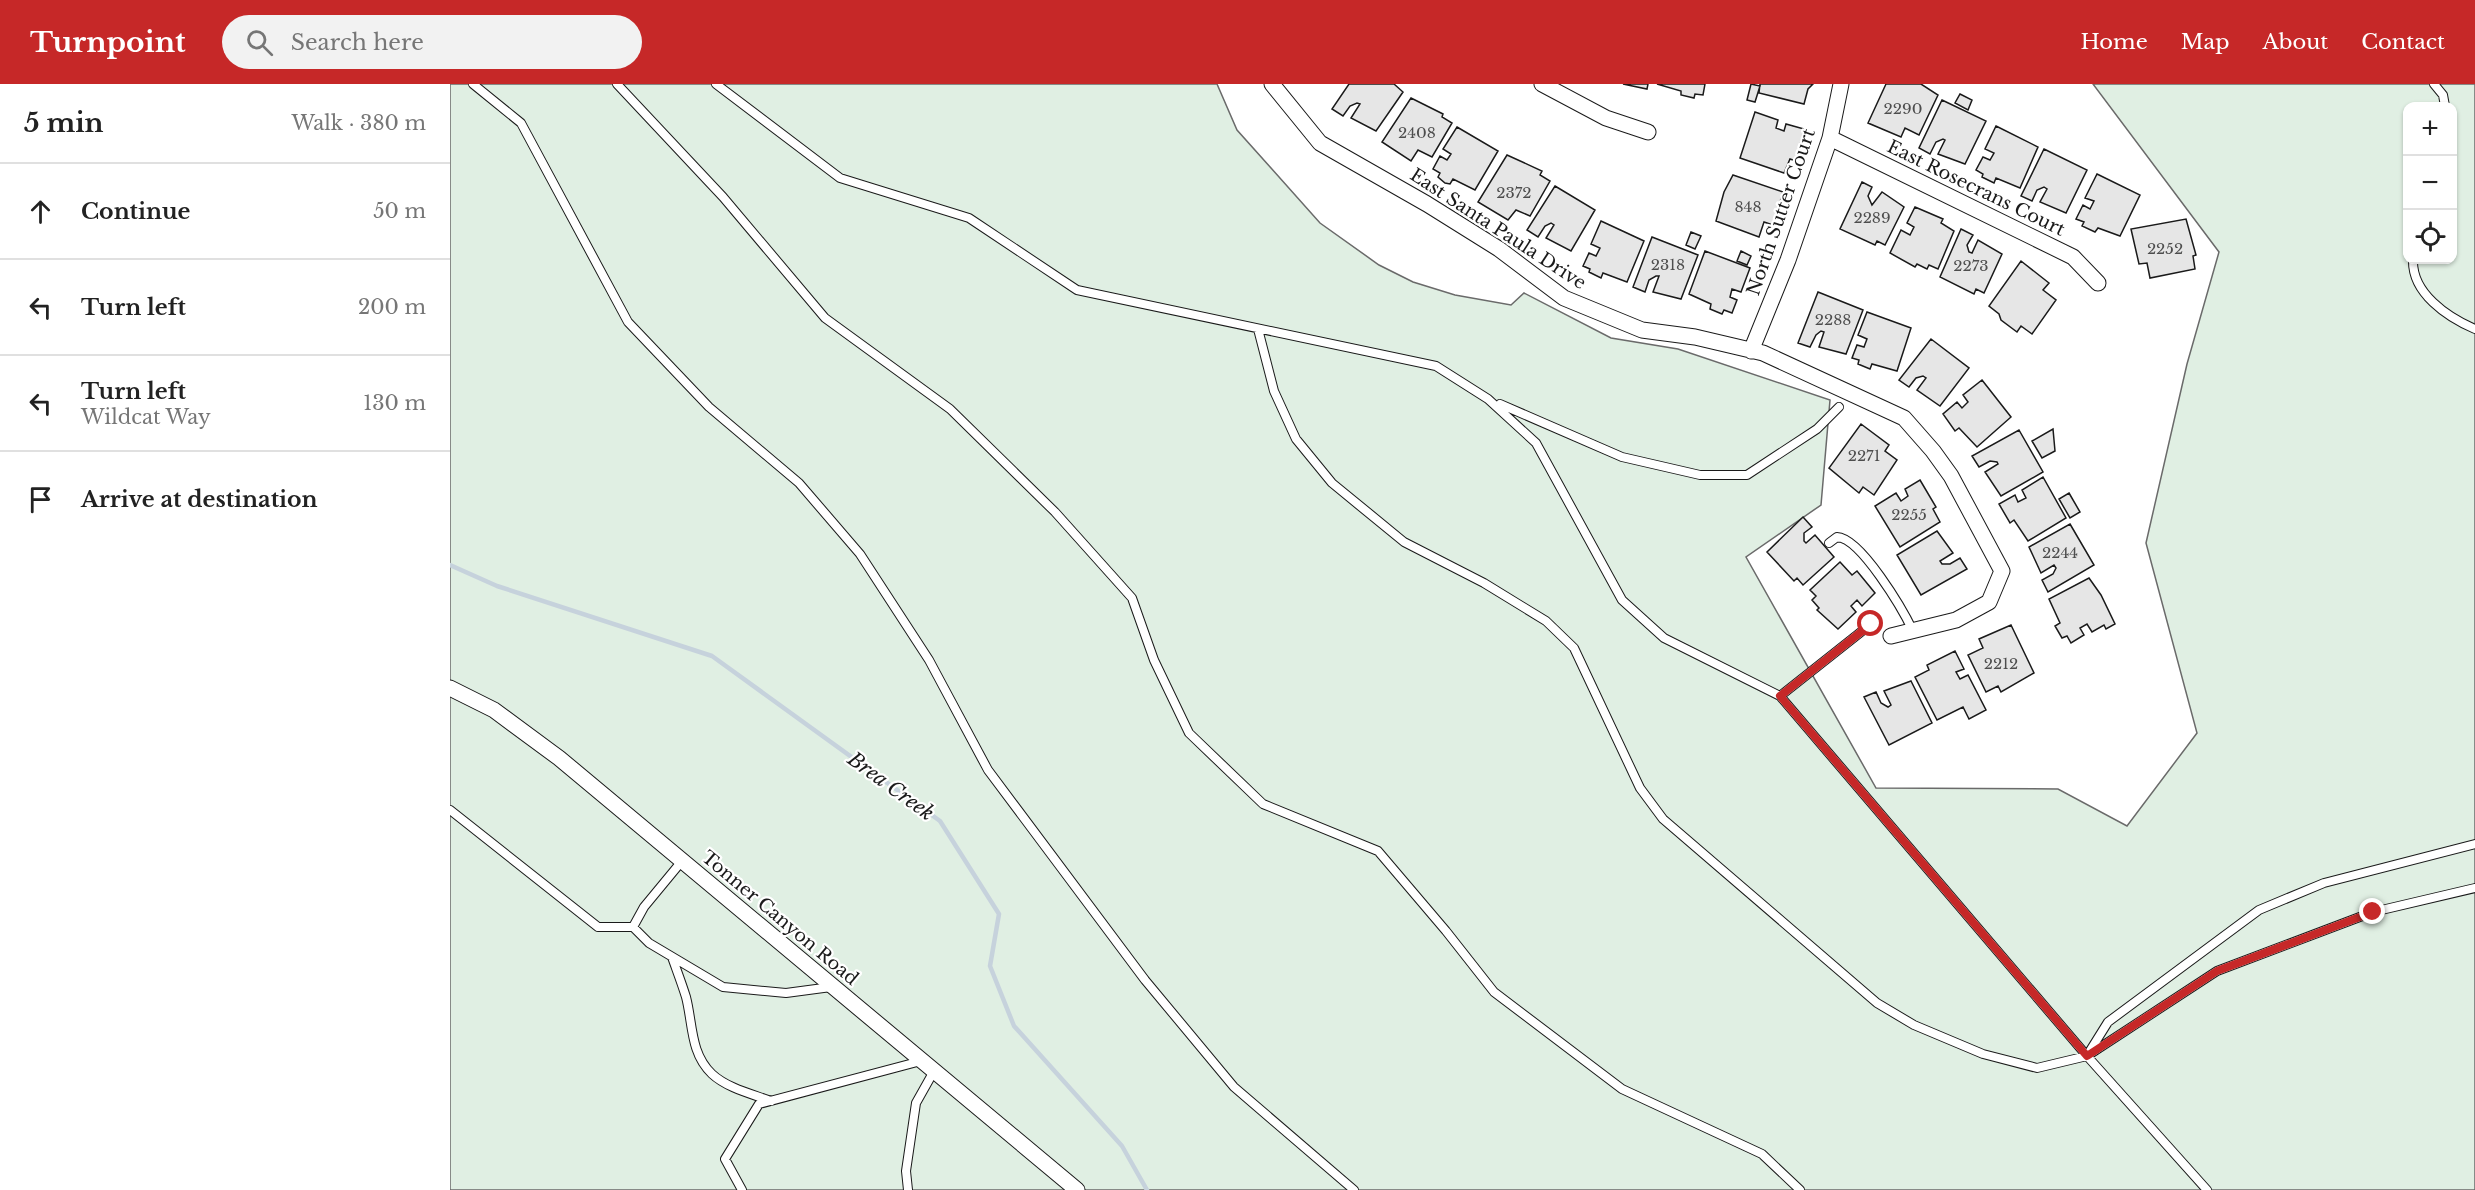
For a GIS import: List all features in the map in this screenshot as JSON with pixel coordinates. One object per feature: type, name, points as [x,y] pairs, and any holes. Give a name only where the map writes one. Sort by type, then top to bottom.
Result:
[{"type":"street","name":"East Santa Paula Drive","points":[[1272,84],[1320,143],[1427,204],[1499,249],[1564,298],[1642,330],[1695,337],[1763,353],[1904,418],[1951,476],[2002,571],[1989,602],[1956,621],[1891,636]]},
{"type":"street","points":[[1542,84],[1606,118],[1648,132]]},
{"type":"street","name":"North Sutter Court","points":[[1751,351],[1788,260],[1830,138],[1841,84]]},
{"type":"street","name":"East Rosecrans Court","points":[[1830,138],[2073,257],[2098,283]]},
{"type":"street","name":"Tonner Canyon Road","points":[[450,688],[494,710],[559,758],[1077,1190]]},
{"type":"lane","points":[[473,84],[521,123],[628,322],[709,407],[799,483],[860,554],[929,660],[988,770],[1145,980],[1234,1087],[1354,1190]]},
{"type":"lane","points":[[617,84],[723,197],[825,318],[950,409],[1055,512],[1132,597],[1154,660],[1190,733],[1263,804],[1378,851],[1494,992],[1622,1089],[1724,1139],[1762,1154],[1800,1190]]},
{"type":"lane","points":[[716,84],[840,178],[969,218],[1077,290],[1436,366],[1488,399],[1622,457],[1700,475],[1747,475],[1817,429],[1839,407]]},
{"type":"lane","points":[[2433,84],[2443,95],[2444,102]]},
{"type":"lane","points":[[2414,264],[2423,293],[2446,312],[2475,329]]},
{"type":"lane","points":[[1258,328],[1274,391],[1296,439],[1332,483],[1404,542],[1484,584],[1546,621],[1574,648],[1641,788],[1662,819],[1877,1003],[1914,1025],[1983,1053],[2037,1068],[2087,1056],[2217,971],[2373,912],[2475,888]]},
{"type":"lane","points":[[1488,399],[1536,443],[1622,600],[1664,639],[1780,696],[2087,1056],[2207,1190]]},
{"type":"lane","points":[[1829,543],[1841,537],[1852,545],[1882,578],[1900,603],[1913,631]]},
{"type":"lane","points":[[1780,696],[1871,624]]},
{"type":"lane","points":[[450,810],[598,927],[633,927],[648,943],[723,987],[786,993],[833,987]]},
{"type":"lane","points":[[2087,1056],[2109,1022],[2259,910],[2324,883],[2475,844]]},
{"type":"lane","points":[[633,927],[644,907],[682,861]]},
{"type":"lane","points":[[672,957],[686,998],[692,1037],[699,1056],[713,1075],[771,1101]]},
{"type":"lane","points":[[742,1190],[724,1159],[759,1104],[927,1066],[916,1104],[906,1171],[908,1190]]},
{"type":"green space","points":[[450,84],[1217,84],[1237,130],[1320,223],[1379,265],[1413,282],[1455,295],[1511,305],[1524,293],[1611,338],[1678,349],[1830,400],[1821,505],[1746,557],[1876,788],[2058,789],[2127,826],[2197,733],[2146,543],[2187,364],[2219,252],[2093,84],[2475,84],[2475,1190],[450,1190]]},
{"type":"building","points":[[1349,84],[1394,84],[1403,92],[1376,131],[1351,118],[1360,104],[1350,106],[1343,116],[1332,109]]},
{"type":"building","points":[[1623,84],[1648,84],[1647,89]]},
{"type":"building","points":[[1657,84],[1705,84],[1703,95],[1695,94],[1694,98],[1681,95],[1681,91]]},
{"type":"building","points":[[1751,84],[1760,86],[1755,102],[1747,100]]},
{"type":"building","points":[[1760,84],[1813,84],[1808,89],[1804,104],[1759,93]]},
{"type":"building","points":[[1886,84],[1921,84],[1938,95],[1919,135],[1905,128],[1901,137],[1868,123]]},
{"type":"building","points":[[1960,94],[1972,100],[1968,110],[1955,103]]},
{"type":"building","points":[[1411,98],[1443,114],[1442,117],[1452,123],[1432,157],[1418,150],[1411,161],[1382,142]]},
{"type":"building","points":[[1942,100],[1986,121],[1965,164],[1938,154],[1945,140],[1943,139],[1936,142],[1930,154],[1919,148]]},
{"type":"building","points":[[1755,112],[1778,120],[1776,128],[1784,131],[1786,124],[1804,129],[1796,161],[1790,159],[1784,173],[1740,158]]},
{"type":"building","points":[[1996,126],[2038,147],[2020,188],[1996,178],[1994,183],[1982,177],[1983,174],[1976,170],[1983,157],[1990,160],[1994,153],[1985,149]]},
{"type":"building","points":[[1457,127],[1498,151],[1475,190],[1453,179],[1450,184],[1445,183],[1438,177],[1440,173],[1433,169],[1440,156],[1447,160],[1451,154],[1443,149]]},
{"type":"building","points":[[2044,149],[2087,170],[2066,213],[2040,202],[2047,189],[2044,187],[2037,190],[2032,201],[2021,196]]},
{"type":"building","points":[[1507,155],[1542,171],[1540,175],[1550,181],[1530,216],[1516,210],[1508,220],[1478,202]]},
{"type":"building","points":[[2097,174],[2140,195],[2120,236],[2098,228],[2095,232],[2082,226],[2084,222],[2076,219],[2083,205],[2090,209],[2094,201],[2085,198]]},
{"type":"building","points":[[1733,175],[1783,192],[1773,225],[1764,222],[1759,237],[1716,221],[1724,192]]},
{"type":"building","points":[[1862,182],[1872,187],[1868,196],[1872,205],[1882,192],[1904,207],[1885,245],[1877,241],[1875,245],[1840,229]]},
{"type":"building","points":[[1555,186],[1595,210],[1571,251],[1546,238],[1554,225],[1551,223],[1545,226],[1538,237],[1527,230]]},
{"type":"building","points":[[1915,207],[1943,219],[1941,223],[1954,231],[1938,269],[1929,265],[1927,269],[1917,264],[1915,267],[1890,253],[1901,230],[1910,235],[1914,227],[1907,223]]},
{"type":"building","points":[[2186,219],[2196,255],[2193,256],[2195,269],[2150,278],[2147,263],[2139,264],[2131,229]]},
{"type":"building","points":[[1601,221],[1644,241],[1627,282],[1603,273],[1601,278],[1583,266],[1589,253],[1596,256],[1600,248],[1591,244]]},
{"type":"building","points":[[1961,229],[1973,235],[1967,245],[1969,252],[1972,253],[1978,240],[2002,254],[1984,293],[1976,289],[1974,294],[1940,277]]},
{"type":"building","points":[[1691,232],[1701,236],[1695,249],[1686,245]]},
{"type":"building","points":[[1652,237],[1698,255],[1681,299],[1653,292],[1659,276],[1649,280],[1645,292],[1633,287]]},
{"type":"building","points":[[1705,251],[1750,268],[1741,292],[1732,289],[1730,297],[1737,300],[1732,313],[1724,310],[1722,314],[1710,309],[1711,304],[1689,294]]},
{"type":"building","points":[[1741,251],[1751,256],[1747,265],[1737,261]]},
{"type":"building","points":[[2021,261],[2049,283],[2043,290],[2056,300],[2032,334],[2021,326],[2017,332],[2001,320],[1999,314],[1989,306]]},
{"type":"building","points":[[1818,292],[1863,310],[1846,354],[1819,347],[1824,332],[1821,331],[1816,335],[1810,347],[1798,343]]},
{"type":"building","points":[[1867,312],[1911,328],[1897,371],[1872,364],[1870,369],[1858,364],[1859,360],[1852,358],[1857,345],[1864,347],[1867,339],[1858,335]]},
{"type":"building","points":[[1931,339],[1969,368],[1940,406],[1917,390],[1926,378],[1923,376],[1916,378],[1909,387],[1899,380]]},
{"type":"building","points":[[1982,380],[2011,417],[1977,447],[1959,428],[1955,431],[1943,414],[1957,402],[1962,408],[1968,402],[1963,395]]},
{"type":"building","points":[[1861,424],[1889,445],[1885,451],[1897,460],[1874,495],[1863,487],[1859,493],[1829,468]]},
{"type":"building","points":[[2053,429],[2055,451],[2042,458],[2032,441]]},
{"type":"building","points":[[2019,430],[2043,472],[2001,496],[1985,472],[1998,464],[1997,462],[1990,461],[1979,467],[1972,456]]},
{"type":"building","points":[[2043,477],[2066,518],[2028,541],[2014,520],[2010,523],[1999,504],[2015,495],[2018,502],[2026,498],[2022,490]]},
{"type":"building","points":[[1920,480],[1936,507],[1933,509],[1940,522],[1900,547],[1875,506],[1896,493],[1901,501],[1908,496],[1905,489]]},
{"type":"building","points":[[2069,493],[2080,512],[2070,518],[2059,499]]},
{"type":"building","points":[[1803,517],[1812,527],[1804,533],[1804,541],[1806,543],[1815,535],[1834,557],[1803,585],[1797,578],[1794,581],[1767,552]]},
{"type":"building","points":[[2070,524],[2094,565],[2048,592],[2042,580],[2053,574],[2056,568],[2054,565],[2041,573],[2029,547]]},
{"type":"building","points":[[1937,531],[1953,553],[1940,561],[1942,564],[1950,564],[1960,558],[1967,569],[1921,595],[1897,555]]},
{"type":"building","points":[[1840,562],[1852,575],[1857,571],[1875,593],[1862,606],[1857,600],[1851,606],[1856,612],[1838,629],[1817,610],[1819,608],[1812,600],[1816,596],[1810,590]]},
{"type":"building","points":[[2089,578],[2101,595],[2115,624],[2106,629],[2104,625],[2092,632],[2087,624],[2080,628],[2084,635],[2071,643],[2067,636],[2062,638],[2055,626],[2060,623],[2049,599]]},
{"type":"building","points":[[2011,625],[2034,673],[2001,692],[1998,686],[1986,692],[1968,655],[1983,648],[1979,639]]},
{"type":"building","points":[[1955,651],[1964,669],[1956,672],[1960,679],[1968,675],[1986,710],[1969,719],[1963,707],[1937,720],[1915,677],[1929,670],[1927,665]]},
{"type":"building","points":[[1911,681],[1932,723],[1889,745],[1864,697],[1876,692],[1881,703],[1888,707],[1891,705],[1884,691]]},
{"type":"waterway","name":"Brea Creek","points":[[450,565],[497,586],[712,656],[940,821],[999,914],[990,966],[1014,1026],[1122,1146],[1147,1190]]},
{"type":"route","points":[[1871,624],[1780,696],[2087,1056],[2217,971],[2373,912]]}]
